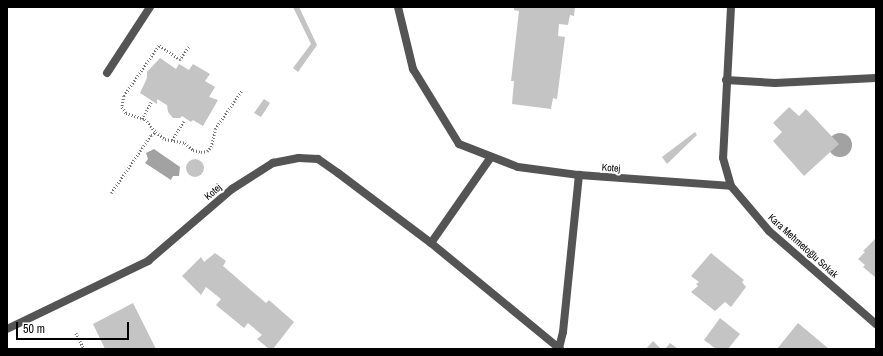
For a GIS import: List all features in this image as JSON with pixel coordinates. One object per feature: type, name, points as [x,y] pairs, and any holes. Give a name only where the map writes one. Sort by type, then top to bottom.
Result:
[{"type":"street","points":[[107,73],[150,7]]},
{"type":"street","name":"Kotej","points":[[398,7],[413,69],[459,144],[518,168],[579,175],[731,186]]},
{"type":"street","name":"Kara Mehmetoğlu Sokak","points":[[731,7],[723,158],[731,186],[769,231],[876,324]]},
{"type":"street","points":[[726,80],[775,83],[876,78]]},
{"type":"street","points":[[431,243],[492,157]]},
{"type":"street","name":"Kotej","points":[[7,329],[148,261],[232,189],[273,163],[299,158],[318,159],[338,173],[431,243],[560,348]]},
{"type":"street","points":[[560,348],[563,332],[579,175]]},
{"type":"path","points":[[190,47],[180,60],[159,46],[124,96],[122,107],[126,113],[150,123],[156,132],[166,139],[185,143],[193,150],[201,152],[207,151],[210,147],[215,129],[242,90]]},
{"type":"path","points":[[142,119],[151,102]]},
{"type":"path","points":[[172,140],[184,121]]},
{"type":"path","points":[[111,194],[150,135],[156,132]]},
{"type":"path","points":[[76,333],[84,349]]},
{"type":"shaded area","points":[[840,133],[845,134],[851,140],[851,150],[845,156],[840,157],[835,156],[829,150],[828,145],[829,140],[835,134]]},
{"type":"shaded area","points":[[154,149],[180,167],[179,176],[173,176],[171,180],[145,163],[148,159],[146,153]]},
{"type":"building","points":[[293,7],[299,7],[317,45],[298,72],[293,68],[311,44]]},
{"type":"building","points":[[514,7],[575,7],[574,16],[570,15],[568,25],[559,24],[558,36],[565,37],[557,99],[553,98],[551,109],[512,104],[514,81],[511,81],[519,11],[514,10]]},
{"type":"building","points":[[160,58],[176,69],[179,64],[189,70],[193,64],[210,74],[205,81],[215,87],[209,97],[218,100],[203,126],[193,120],[191,122],[182,116],[180,118],[173,118],[168,112],[167,105],[157,99],[157,104],[140,93],[147,78],[147,72]]},
{"type":"building","points":[[264,99],[270,103],[261,117],[254,113]]},
{"type":"building","points":[[789,107],[799,116],[806,109],[839,144],[804,176],[773,141],[782,132],[773,123]]},
{"type":"building","points":[[695,132],[697,135],[667,164],[662,157]]},
{"type":"building","points":[[195,159],[201,162],[204,168],[201,174],[195,177],[189,174],[186,168],[189,162]]},
{"type":"building","points":[[876,238],[876,278],[863,267],[865,265],[858,259],[865,252],[863,251]]},
{"type":"building","points":[[215,253],[226,261],[223,266],[266,303],[269,300],[294,322],[273,349],[269,349],[257,339],[262,335],[248,323],[244,328],[216,305],[221,299],[206,287],[201,295],[182,276],[201,257],[204,262]]},
{"type":"building","points":[[711,253],[744,280],[742,282],[746,287],[731,307],[725,302],[715,311],[691,292],[698,286],[696,284],[699,282],[691,276]]},
{"type":"building","points":[[133,303],[156,349],[105,349],[93,324]]},
{"type":"building","points":[[720,318],[740,334],[728,349],[716,349],[704,340]]},
{"type":"building","points":[[798,323],[829,349],[777,349]]},
{"type":"building","points":[[653,341],[661,349],[646,349]]},
{"type":"building","points":[[670,343],[678,349],[665,349]]}]
